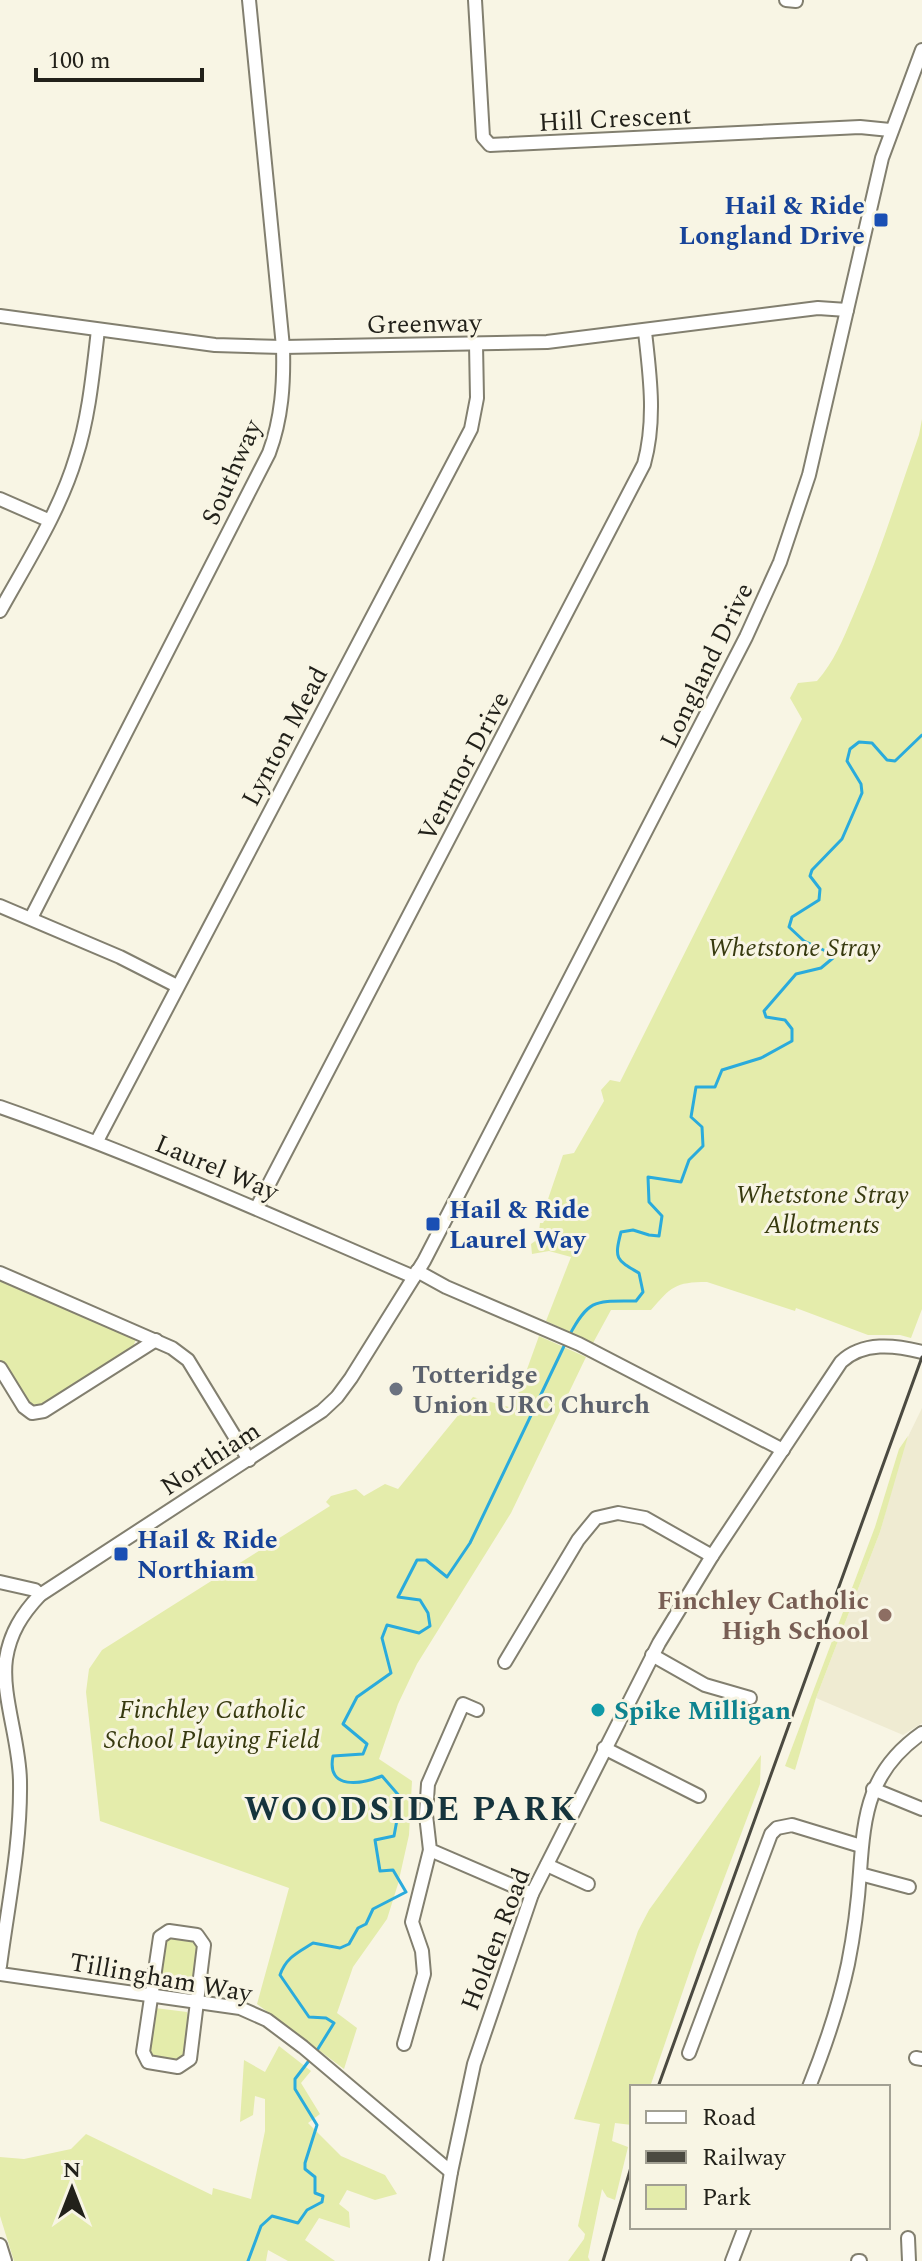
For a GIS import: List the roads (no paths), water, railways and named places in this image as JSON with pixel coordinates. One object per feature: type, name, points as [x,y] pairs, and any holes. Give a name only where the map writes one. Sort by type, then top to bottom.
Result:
[{"type":"street","name":"Southway","points":[[31,918],[276,434],[284,387],[283,347],[249,0]]},
{"type":"street","name":"Hill Crescent","points":[[475,0],[483,137],[490,145],[860,127],[890,130]]},
{"type":"street","points":[[786,0],[796,1]]},
{"type":"street","name":"Longland Drive","points":[[418,1270],[767,594],[809,475],[890,130],[922,50]]},
{"type":"street","name":"Greenway","points":[[0,316],[215,345],[283,347],[560,341],[818,308],[847,310]]},
{"type":"street","points":[[0,611],[60,497],[76,456],[92,382],[98,330]]},
{"type":"street","name":"Ventnor Drive","points":[[257,1207],[644,464],[652,437],[645,332]]},
{"type":"street","name":"Lynton Mead","points":[[97,1141],[471,429],[477,398],[476,344]]},
{"type":"street","points":[[0,499],[48,520]]},
{"type":"street","points":[[0,906],[177,986]]},
{"type":"street","name":"Laurel Way","points":[[0,1107],[97,1141],[418,1270],[446,1287],[579,1344],[783,1450]]},
{"type":"street","name":"Northiam","points":[[3,1664],[19,1620],[40,1595],[249,1460],[322,1411],[337,1397],[418,1270]]},
{"type":"street","points":[[0,1273],[156,1340],[188,1360],[249,1460]]},
{"type":"street","points":[[0,1368],[24,1407],[32,1413],[44,1411],[156,1340]]},
{"type":"street","name":"Holden Road","points":[[436,2261],[474,2064],[532,1894],[652,1655],[712,1556],[841,1362],[848,1355],[872,1347],[922,1352]]},
{"type":"street","points":[[505,1662],[578,1540],[596,1518],[618,1513],[645,1518],[712,1556]]},
{"type":"street","points":[[0,1582],[35,1590],[40,1595]]},
{"type":"street","points":[[652,1655],[705,1685],[750,1698]]},
{"type":"street","points":[[0,1966],[20,1802],[17,1741],[3,1664]]},
{"type":"street","points":[[404,2044],[424,1974],[422,1951],[412,1922],[430,1850],[426,1815],[428,1784],[463,1704],[477,1710]]},
{"type":"street","points":[[810,2085],[841,1993],[854,1926],[866,1810],[873,1789],[897,1754],[922,1733]]},
{"type":"street","points":[[604,1748],[699,1796]]},
{"type":"street","points":[[873,1789],[922,1809]]},
{"type":"street","points":[[689,2053],[771,1834],[777,1828],[792,1825],[861,1846]]},
{"type":"street","points":[[430,1850],[532,1894]]},
{"type":"street","points":[[547,1865],[588,1884]]},
{"type":"street","points":[[860,1874],[909,1887]]},
{"type":"street","points":[[169,1931],[197,1935],[202,1939],[204,1945],[195,2002],[190,2059],[178,2067],[148,2062],[144,2058],[150,1996],[160,1937],[169,1931]]},
{"type":"street","name":"Tillingham Way","points":[[0,1974],[240,2008],[258,2015],[303,2047],[451,2172]]},
{"type":"street","points":[[732,2261],[744,2229]]},
{"type":"street","points":[[908,2238],[909,2261]]},
{"type":"street","points":[[0,2245],[5,2261]]},
{"type":"waterway","points":[[569,1336],[588,1308],[602,1302],[636,1301],[643,1292],[639,1273],[619,1258],[621,1232],[633,1230],[659,1236],[662,1216],[649,1202],[648,1177],[681,1182],[689,1160],[703,1146],[702,1127],[691,1117],[696,1087],[715,1087],[722,1070],[761,1058],[792,1041],[792,1029],[785,1020],[766,1017],[764,1011],[796,974],[821,968],[833,958],[830,953],[804,941],[789,927],[792,917],[819,900],[820,889],[810,876],[812,870],[842,839],[862,793],[861,784],[847,761],[850,749],[859,742],[872,743],[887,760],[895,761],[922,735]]},
{"type":"waterway","points":[[316,2052],[334,2023],[326,2018],[309,2017],[280,1975],[283,1969],[294,1956],[313,1943],[340,1948],[349,1944],[358,1928],[366,1924],[373,1909],[406,1892],[393,1870],[380,1871],[375,1840],[394,1836],[401,1798],[382,1776],[347,1782],[335,1775],[333,1756],[363,1754],[367,1744],[343,1724],[357,1697],[391,1673],[382,1638],[387,1625],[419,1633],[430,1626],[428,1613],[420,1600],[398,1597],[417,1560],[426,1560],[447,1577],[470,1543],[566,1342]]},
{"type":"waterway","points":[[248,2261],[261,2226],[272,2216],[298,2223],[307,2210],[322,2202],[323,2196],[315,2193],[315,2177],[305,2169],[317,2125],[295,2089],[295,2079],[311,2058]]},
{"type":"railway","points":[[659,2085],[922,1357]]},
{"type":"railway","points":[[603,2261],[630,2171]]},
{"type":"place","name":"Hail & Ride Longland Drive","points":[[881,220]]},
{"type":"place","name":"Hail & Ride Laurel Way","points":[[433,1224]]},
{"type":"place","name":"Totteridge Union URC Church","points":[[396,1389]]},
{"type":"place","name":"Hail & Ride Northiam","points":[[121,1554]]},
{"type":"place","name":"Finchley Catholic High School","points":[[885,1615]]},
{"type":"place","name":"Spike Milligan","points":[[598,1710]]},
{"type":"district","name":"WOODSIDE PARK","points":[[411,1808]]},
{"type":"park label","name":"Whetstone Stray","points":[[794,947]]},
{"type":"park label","name":"Whetstone Stray Allotments","points":[[822,1209]]},
{"type":"park label","name":"Finchley Catholic School Playing Field","points":[[212,1724]]}]
